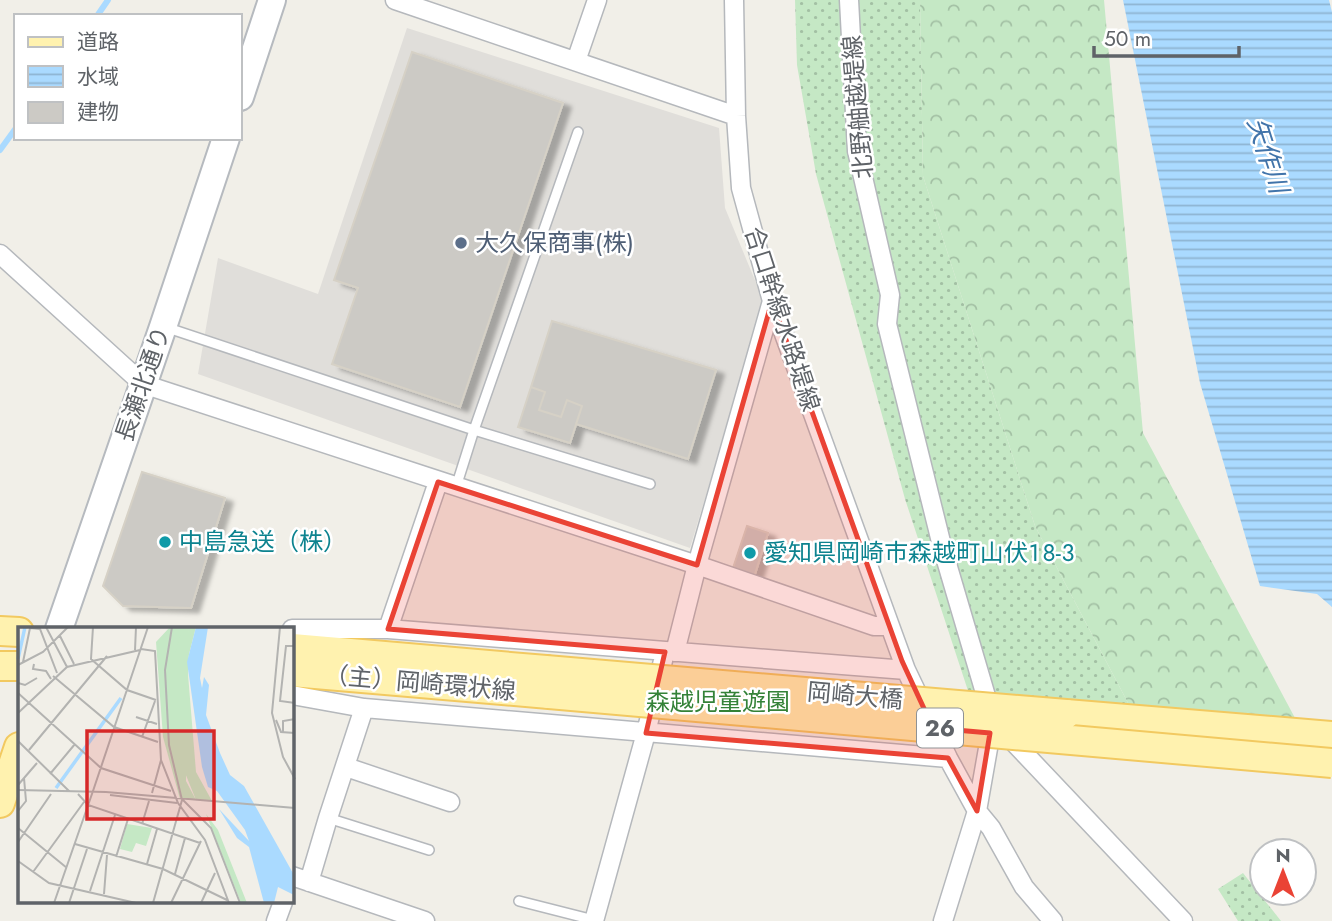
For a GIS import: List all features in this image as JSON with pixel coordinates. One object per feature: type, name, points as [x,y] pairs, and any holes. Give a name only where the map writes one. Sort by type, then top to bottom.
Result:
[{"type":"main road","points":[[0,631],[18,632]]},
{"type":"main road","name":"（主）岡崎環状線","points":[[294,648],[547,682]]},
{"type":"main road","points":[[0,666],[18,666]]},
{"type":"main road","name":"（主）岡崎環状線","points":[[294,672],[547,682]]},
{"type":"main road","name":"岡崎大橋","points":[[547,682],[1332,736]]},
{"type":"main road","name":"岡崎大橋","points":[[547,682],[1332,763]]},
{"type":"main road","points":[[7,784],[18,750]]},
{"type":"street","points":[[242,91],[272,0]]},
{"type":"street","points":[[395,0],[736,116]]},
{"type":"street","points":[[576,61],[597,0]]},
{"type":"street","name":"合口幹線水路堤線","points":[[734,0],[736,116],[741,188],[772,301],[906,670],[977,811]]},
{"type":"street","name":"北野舳越堤線","points":[[849,0],[857,150],[890,295],[887,324],[943,550],[993,720]]},
{"type":"street","name":"長瀬北通り","points":[[60,627],[225,140]]},
{"type":"street","points":[[0,254],[143,384],[697,565],[874,626],[890,626]]},
{"type":"street","points":[[594,920],[772,301]]},
{"type":"street","points":[[388,629],[447,484]]},
{"type":"street","points":[[294,629],[388,629],[906,670]]},
{"type":"street","points":[[294,695],[363,708],[948,758]]},
{"type":"street","points":[[363,708],[328,818],[301,879],[425,921]]},
{"type":"street","points":[[943,921],[977,811],[993,720]]},
{"type":"street","points":[[993,720],[1183,921]]},
{"type":"street","points":[[346,766],[450,802]]},
{"type":"street","points":[[977,811],[991,828],[1024,887],[1053,921]]},
{"type":"street","points":[[276,921],[281,904]]},
{"type":"lane","points":[[447,484],[474,430],[578,132]]},
{"type":"lane","points":[[163,327],[474,430],[650,484]]},
{"type":"lane","points":[[328,818],[429,850]]},
{"type":"lane","points":[[519,901],[594,920]]},
{"type":"highlighted area","points":[[772,301],[902,661],[933,728],[990,733],[977,811],[948,758],[646,733],[665,652],[388,629],[438,482],[697,565]]},
{"type":"shaded area","points":[[407,28],[719,128],[725,208],[764,302],[690,548],[198,374],[218,258],[318,294]]},
{"type":"green space","points":[[795,0],[920,0],[923,176],[1035,526],[1137,720],[975,712],[905,499],[816,174],[797,65]]},
{"type":"green space","points":[[920,0],[1104,0],[1143,433],[1303,733],[1137,720],[1035,526],[923,176]]},
{"type":"green space","points":[[1243,873],[1248,879],[1248,907],[1270,907],[1281,921],[1238,921],[1218,889]]},
{"type":"water","name":"矢作川","points":[[1123,0],[1329,0],[1332,12],[1332,607],[1317,594],[1260,586],[1200,383]]},
{"type":"building","points":[[412,52],[563,103],[460,407],[332,364],[358,288],[334,280]]},
{"type":"building","points":[[552,321],[716,370],[688,459],[576,424],[582,406],[567,400],[561,417],[539,410],[545,392],[531,387]]},
{"type":"building","points":[[531,387],[545,392],[539,410],[561,417],[567,400],[582,406],[570,443],[518,427]]},
{"type":"building","name":"中島急送（株）","points":[[142,472],[225,498],[191,608],[123,606],[103,586]]},
{"type":"building","name":"愛知県岡崎市森越町山伏１８‐３","points":[[747,526],[768,533],[753,580],[731,574]]},
{"type":"waterway","points":[[98,14],[108,0]]},
{"type":"waterway","points":[[0,150],[14,131]]},
{"type":"place","name":"大久保商事(株)","points":[[461,243]]},
{"type":"place","name":"中島急送（株）","points":[[165,542]]},
{"type":"place","name":"愛知県岡崎市森越町山伏１８‐３","points":[[750,553]]},
{"type":"park label","name":"森越児童遊園","points":[[718,702]]}]
